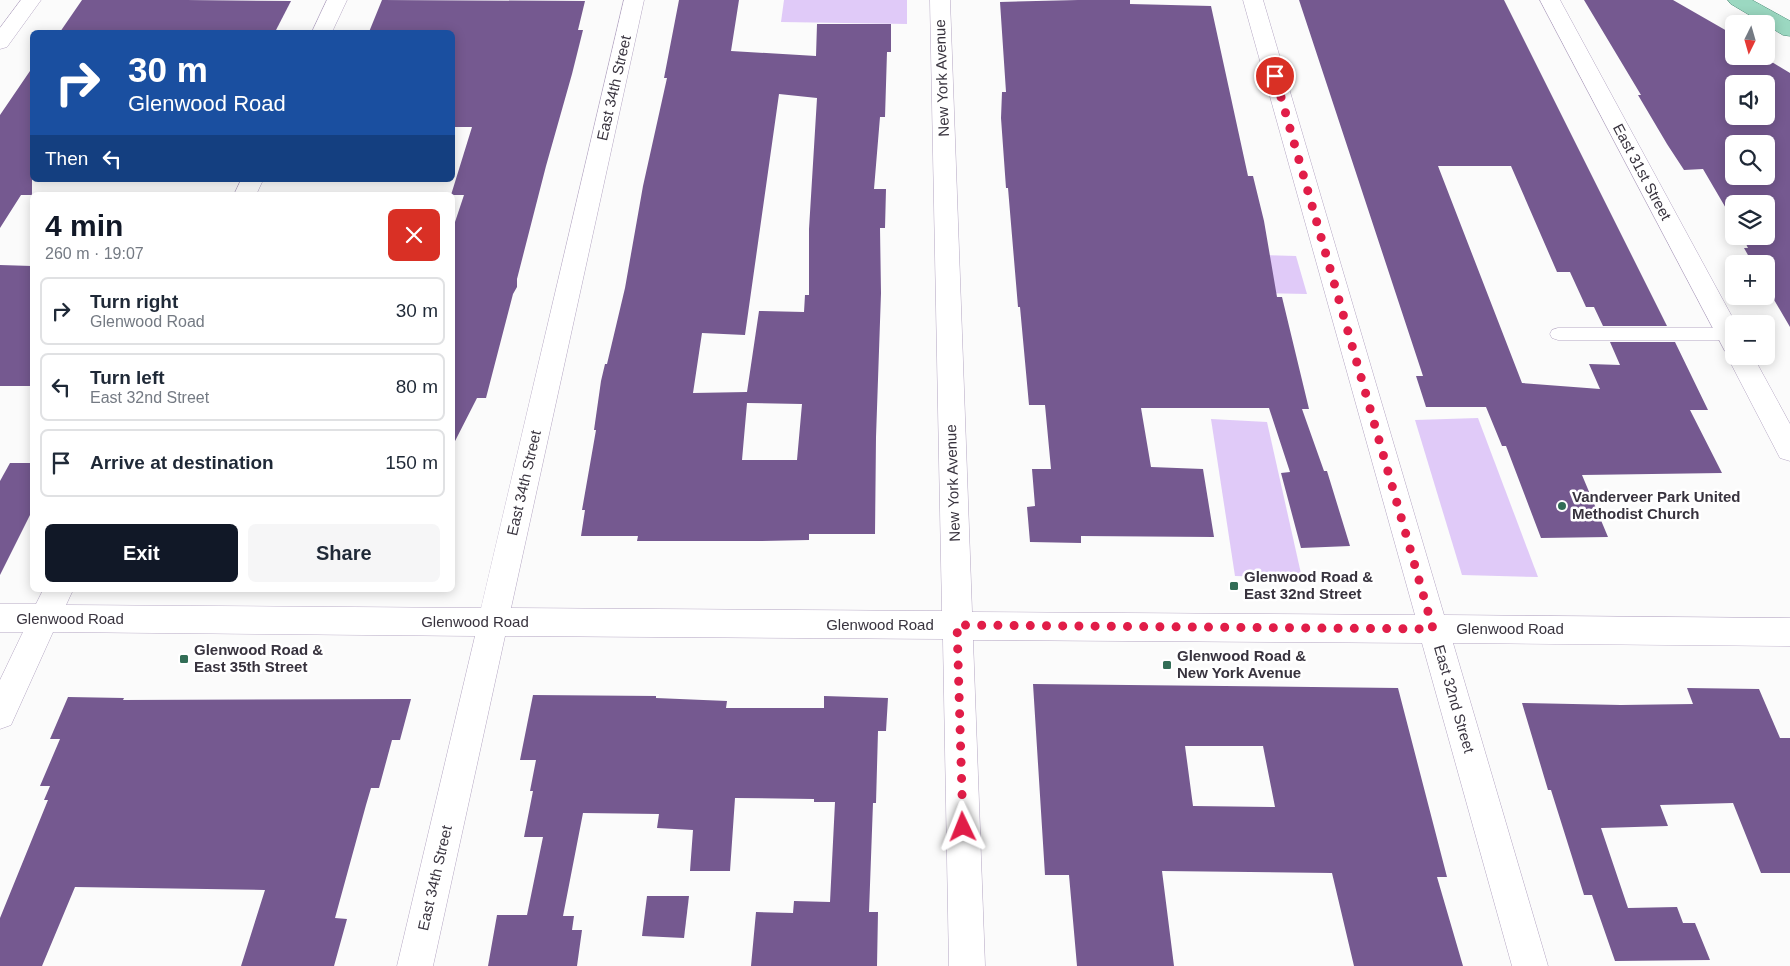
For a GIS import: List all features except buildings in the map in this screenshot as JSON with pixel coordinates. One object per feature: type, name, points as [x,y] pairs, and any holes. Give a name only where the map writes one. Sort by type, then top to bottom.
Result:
[{"type":"main road","points":[[1738,0],[1790,30]]},
{"type":"street","points":[[0,42],[30,0]]},
{"type":"street","points":[[323,30],[337,0]]},
{"type":"street","name":"East 34th Street","points":[[415,966],[634,0]]},
{"type":"street","name":"New York Avenue","points":[[940,0],[967,966]]},
{"type":"street","name":"East 32nd Street","points":[[1253,0],[1530,966]]},
{"type":"street","name":"East 31st Street","points":[[1550,0],[1725,328]]},
{"type":"street","name":"East 31st Street","points":[[1745,365],[1790,450]]},
{"type":"street","points":[[0,714],[57,592]]},
{"type":"street","name":"Glenwood Road","points":[[0,618],[1790,632]]},
{"type":"lane","points":[[1558,334],[1725,344]]},
{"type":"shaded area","points":[[784,0],[907,0],[907,24],[781,22]]},
{"type":"shaded area","points":[[1146,251],[1296,256],[1307,294],[1150,291]]},
{"type":"shaded area","points":[[1478,418],[1538,577],[1462,575],[1415,420]]},
{"type":"shaded area","points":[[1211,419],[1267,422],[1302,578],[1235,576]]},
{"type":"place","name":"Vanderveer Park United Methodist Church","points":[[1562,506]]},
{"type":"place","name":"Glenwood Road & East 32nd Street","points":[[1234,586]]},
{"type":"place","name":"Glenwood Road & East 35th Street","points":[[184,659]]},
{"type":"place","name":"Glenwood Road & New York Avenue","points":[[1167,665]]},
{"type":"route","points":[[963,827],[957,625],[1433,629],[1275,76]]}]
